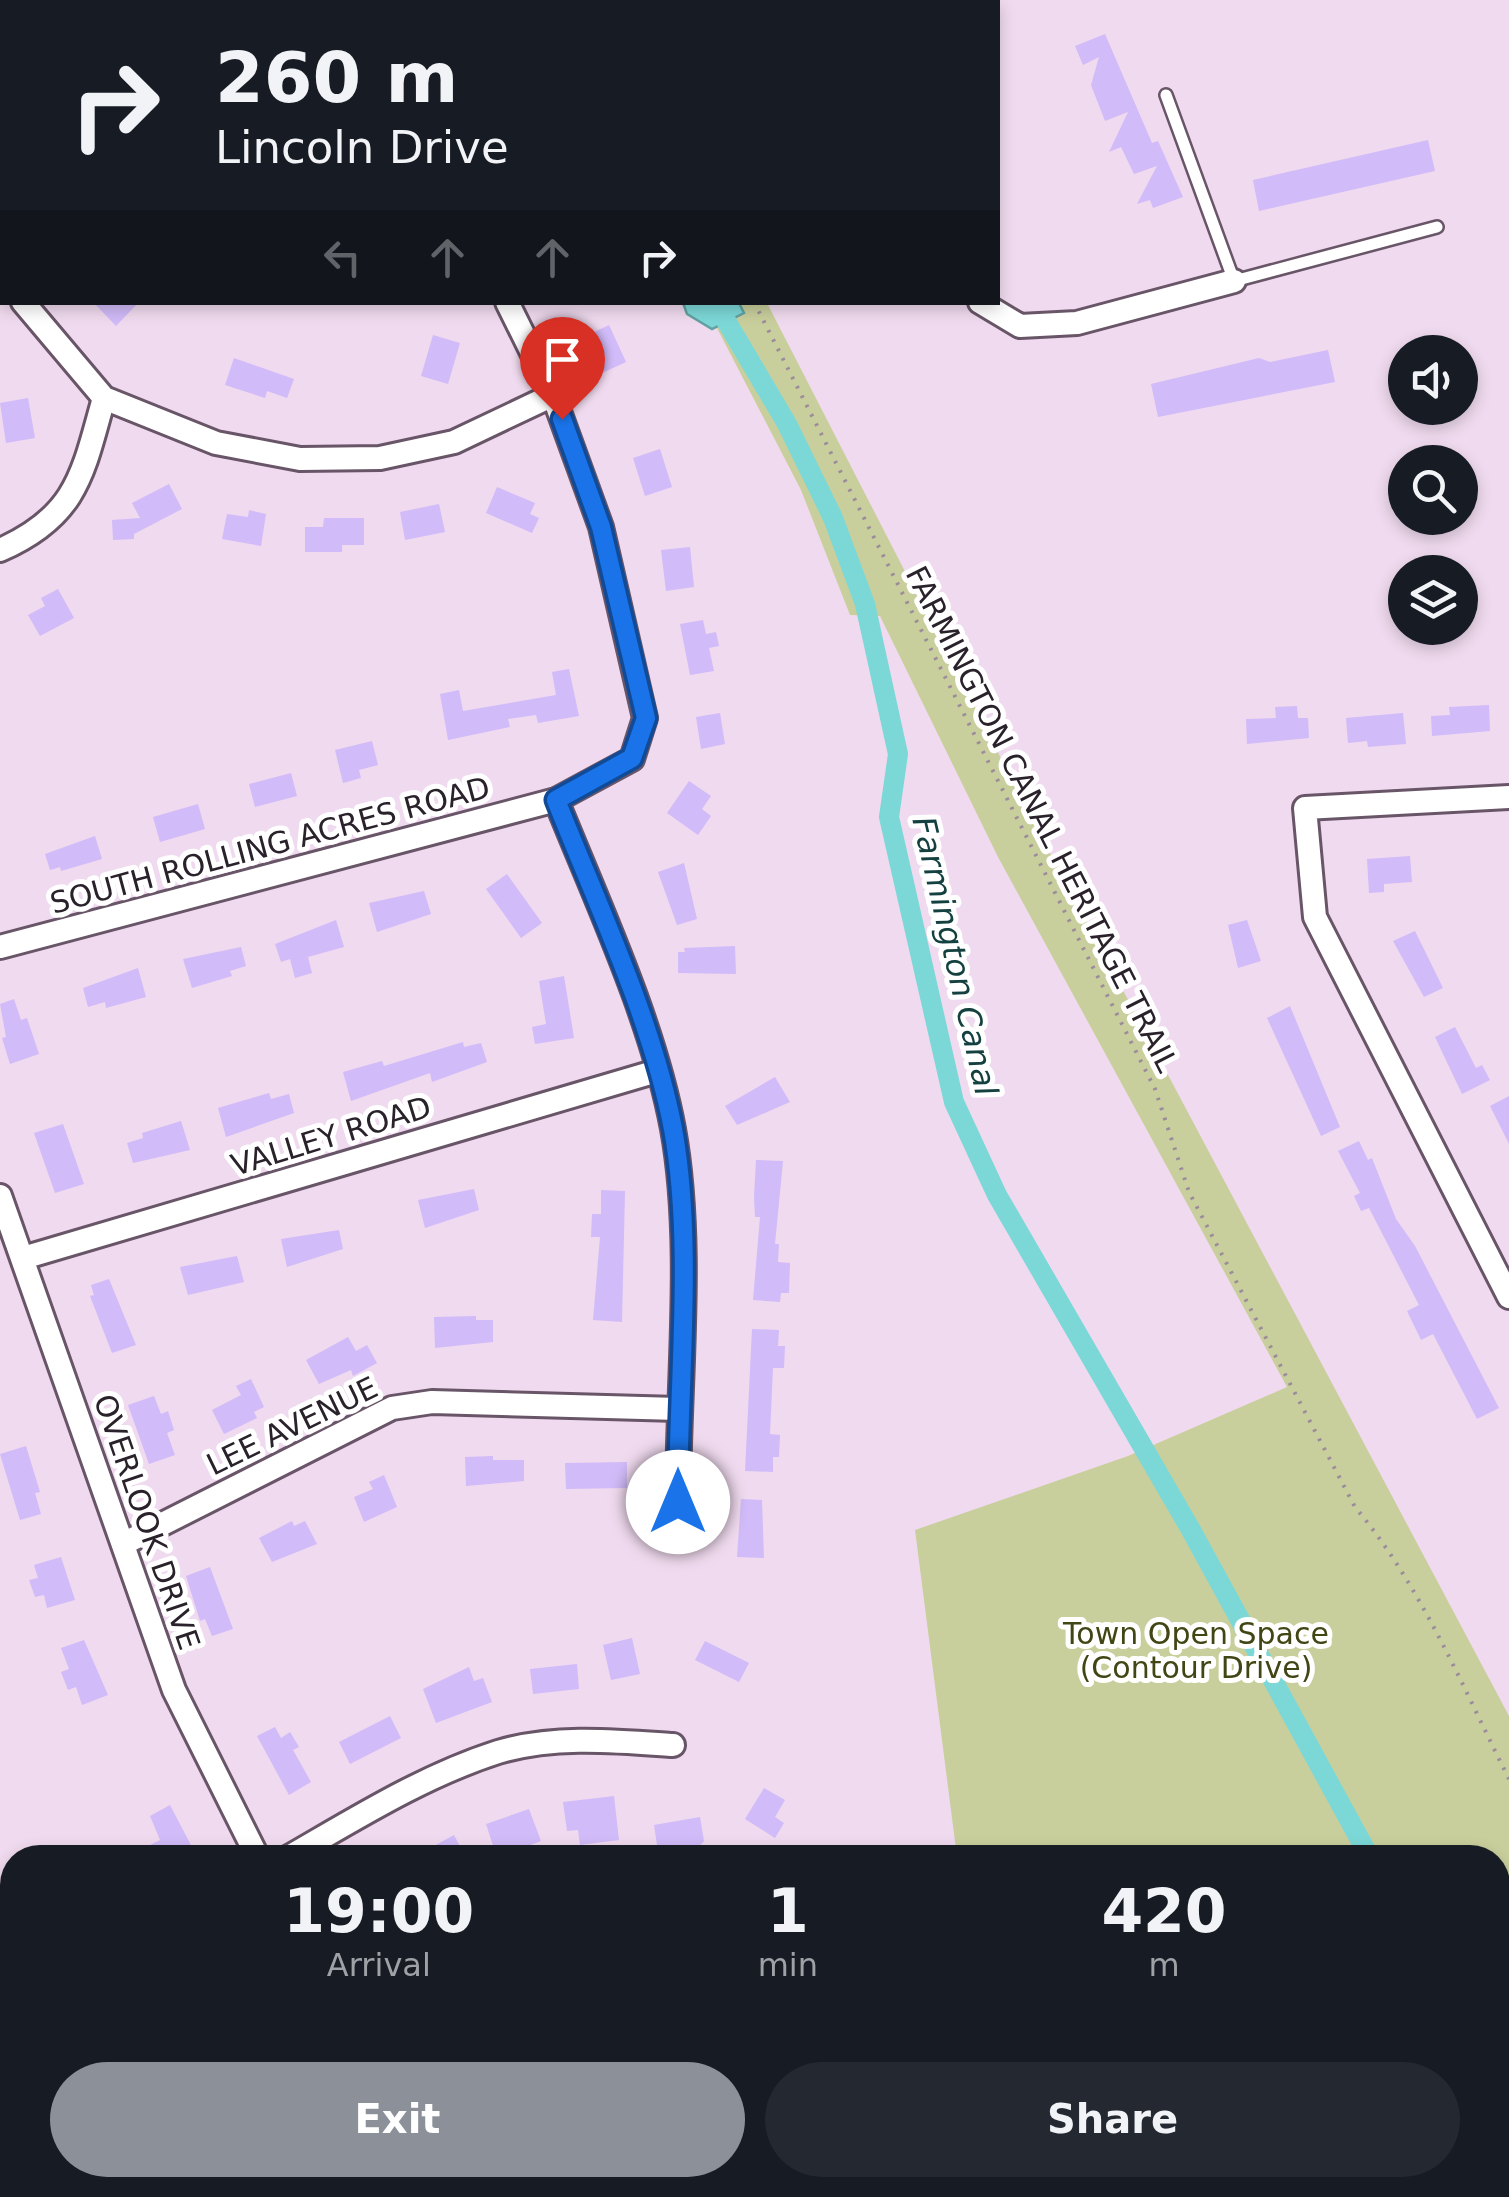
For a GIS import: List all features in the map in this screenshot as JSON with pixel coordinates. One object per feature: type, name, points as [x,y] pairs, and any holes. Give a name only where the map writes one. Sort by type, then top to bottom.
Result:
[{"type":"street","points":[[985,305],[1020,326],[1077,323],[1234,281]]},
{"type":"street","points":[[26,305],[104,398],[216,443],[300,458],[380,458],[454,442],[553,395]]},
{"type":"street","name":"SOUTH ROLLING ACRES ROAD","points":[[0,947],[556,800],[632,758],[646,718],[601,527],[553,395],[508,305]]},
{"type":"street","points":[[0,550],[44,527],[79,486],[104,398]]},
{"type":"street","points":[[1509,797],[1305,808],[1315,917],[1509,1298]]},
{"type":"street","points":[[556,800],[618,956],[673,1130],[682,1230],[678,1502]]},
{"type":"street","name":"VALLEY ROAD","points":[[23,1258],[657,1071]]},
{"type":"street","name":"OVERLOOK DRIVE","points":[[0,1196],[174,1690],[252,1845]]},
{"type":"street","name":"LEE AVENUE","points":[[123,1544],[392,1408],[432,1402],[678,1409]]},
{"type":"street","points":[[309,1845],[416,1785],[502,1751],[590,1740],[673,1745]]},
{"type":"lane","points":[[1166,95],[1234,281],[1437,226]]},
{"type":"path","name":"FARMINGTON CANAL HERITAGE TRAIL","points":[[756,305],[1155,1089],[1189,1192],[1356,1507],[1390,1548],[1414,1590],[1509,1779]]},
{"type":"green space","name":"Town Open Space (Contour Drive)","points":[[705,305],[768,305],[1042,838],[1509,1716],[1509,1845],[955,1845],[915,1530],[1128,1456],[1287,1387],[998,857],[880,616],[850,615],[801,490]]},
{"type":"shaded area","points":[[684,305],[740,305],[744,313],[712,329],[687,314]]},
{"type":"building","points":[[1105,34],[1152,143],[1158,141],[1183,197],[1153,208],[1150,200],[1137,204],[1157,166],[1134,174],[1121,147],[1109,152],[1128,112],[1105,121],[1091,85],[1099,57],[1083,65],[1075,46]]},
{"type":"building","points":[[1428,140],[1435,171],[1259,211],[1253,180]]},
{"type":"building","points":[[96,305],[136,305],[116,326]]},
{"type":"building","points":[[609,325],[626,362],[600,374],[597,365],[591,367],[579,339]]},
{"type":"building","points":[[433,335],[460,343],[448,384],[421,376]]},
{"type":"building","points":[[1328,350],[1335,382],[1158,417],[1151,384],[1259,358],[1270,362]]},
{"type":"building","points":[[234,358],[294,379],[287,398],[267,391],[265,398],[225,385]]},
{"type":"building","points":[[28,398],[35,438],[6,443],[0,403]]},
{"type":"building","points":[[660,449],[672,487],[645,496],[633,458]]},
{"type":"building","points":[[169,484],[182,509],[134,534],[134,539],[113,540],[112,520],[140,518],[132,503]]},
{"type":"building","points":[[497,487],[535,503],[530,514],[539,518],[532,533],[486,513]]},
{"type":"building","points":[[439,504],[445,532],[405,540],[400,512]]},
{"type":"building","points":[[249,510],[266,514],[261,546],[222,539],[227,514],[248,517]]},
{"type":"building","points":[[324,518],[364,518],[364,545],[342,545],[342,552],[305,552],[305,527],[323,527]]},
{"type":"building","points":[[690,547],[694,587],[666,591],[661,550]]},
{"type":"building","points":[[58,589],[74,618],[40,636],[28,615],[45,606],[41,598]]},
{"type":"building","points":[[703,620],[706,634],[716,632],[719,646],[709,648],[714,671],[690,675],[680,624]]},
{"type":"building","points":[[569,669],[579,716],[538,723],[536,715],[508,719],[510,727],[448,740],[440,694],[459,690],[463,711],[556,695],[552,672]]},
{"type":"building","points":[[1489,705],[1490,731],[1432,736],[1431,716],[1450,715],[1449,707]]},
{"type":"building","points":[[1297,706],[1298,718],[1308,718],[1309,738],[1247,744],[1246,719],[1276,718],[1275,707]]},
{"type":"building","points":[[720,713],[725,744],[701,749],[696,717]]},
{"type":"building","points":[[1403,713],[1406,744],[1368,747],[1367,741],[1348,743],[1346,718]]},
{"type":"building","points":[[372,741],[378,765],[359,770],[361,778],[343,783],[335,750]]},
{"type":"building","points":[[291,773],[297,796],[255,807],[249,784]]},
{"type":"building","points":[[689,781],[711,796],[702,809],[711,816],[698,835],[667,813]]},
{"type":"building","points":[[198,804],[205,829],[160,842],[153,817]]},
{"type":"building","points":[[95,836],[102,859],[61,871],[60,867],[50,870],[45,854]]},
{"type":"building","points":[[1410,856],[1412,882],[1384,884],[1384,892],[1369,893],[1367,859]]},
{"type":"building","points":[[684,863],[697,919],[677,925],[658,872]]},
{"type":"building","points":[[507,874],[542,923],[521,938],[486,889]]},
{"type":"building","points":[[424,891],[431,914],[377,932],[369,903]]},
{"type":"building","points":[[336,920],[344,947],[308,957],[312,973],[295,978],[290,959],[281,962],[275,944]]},
{"type":"building","points":[[1247,920],[1261,961],[1238,968],[1228,925]]},
{"type":"building","points":[[1415,931],[1443,988],[1424,997],[1393,941]]},
{"type":"building","points":[[735,946],[736,974],[678,973],[678,952],[685,952],[684,948]]},
{"type":"building","points":[[241,947],[246,966],[230,971],[232,976],[192,988],[183,959]]},
{"type":"building","points":[[138,968],[146,997],[106,1008],[105,1002],[88,1007],[83,988]]},
{"type":"building","points":[[564,976],[574,1038],[535,1044],[532,1027],[546,1024],[539,981]]},
{"type":"building","points":[[14,999],[21,1020],[27,1018],[39,1054],[10,1064],[2,1038],[6,1037],[0,1004]]},
{"type":"building","points":[[1290,1006],[1340,1127],[1321,1136],[1267,1018]]},
{"type":"building","points":[[1455,1027],[1476,1068],[1482,1065],[1490,1080],[1462,1094],[1435,1037]]},
{"type":"building","points":[[463,1042],[464,1047],[481,1043],[487,1062],[432,1082],[430,1073],[351,1101],[343,1072],[382,1061],[384,1066]]},
{"type":"building","points":[[775,1077],[790,1102],[737,1125],[725,1106]]},
{"type":"building","points":[[269,1093],[271,1099],[289,1094],[294,1113],[226,1137],[218,1108]]},
{"type":"building","points":[[1509,1096],[1509,1144],[1490,1106]]},
{"type":"building","points":[[181,1121],[190,1150],[133,1163],[127,1143],[143,1138],[142,1133]]},
{"type":"building","points":[[63,1124],[84,1184],[55,1193],[34,1133]]},
{"type":"building","points":[[1359,1141],[1368,1160],[1372,1158],[1396,1219],[1415,1246],[1499,1408],[1477,1419],[1433,1334],[1421,1340],[1407,1311],[1419,1305],[1369,1208],[1361,1211],[1354,1196],[1360,1193],[1338,1151]]},
{"type":"building","points":[[756,1160],[783,1161],[775,1244],[779,1244],[778,1262],[790,1263],[789,1293],[781,1293],[780,1302],[753,1300],[760,1217],[755,1217]]},
{"type":"building","points":[[474,1189],[479,1210],[425,1228],[418,1200]]},
{"type":"building","points":[[601,1190],[625,1191],[622,1322],[593,1320],[600,1237],[591,1237],[592,1214],[601,1214]]},
{"type":"building","points":[[339,1230],[343,1249],[287,1267],[281,1239]]},
{"type":"building","points":[[237,1256],[244,1282],[188,1295],[180,1267]]},
{"type":"building","points":[[109,1279],[136,1345],[112,1353],[90,1296],[94,1295],[91,1285]]},
{"type":"building","points":[[476,1316],[476,1320],[493,1320],[493,1342],[435,1348],[434,1317]]},
{"type":"building","points":[[752,1329],[779,1330],[778,1346],[785,1346],[784,1368],[773,1368],[770,1434],[780,1435],[779,1457],[773,1457],[773,1472],[745,1471]]},
{"type":"building","points":[[348,1337],[356,1351],[367,1345],[377,1363],[353,1376],[351,1370],[319,1384],[306,1360]]},
{"type":"building","points":[[251,1379],[264,1407],[254,1412],[257,1418],[224,1434],[212,1410],[241,1395],[236,1386]]},
{"type":"building","points":[[154,1396],[161,1414],[168,1411],[174,1430],[167,1433],[175,1455],[149,1464],[128,1405]]},
{"type":"building","points":[[26,1446],[40,1492],[35,1493],[41,1514],[20,1520],[0,1454]]},
{"type":"building","points":[[493,1456],[493,1460],[524,1460],[524,1481],[466,1486],[465,1457]]},
{"type":"building","points":[[627,1462],[627,1488],[566,1489],[565,1463]]},
{"type":"building","points":[[384,1475],[397,1507],[364,1522],[354,1497],[373,1489],[369,1482]]},
{"type":"building","points":[[741,1499],[762,1500],[764,1558],[737,1557]]},
{"type":"building","points":[[292,1521],[294,1526],[305,1521],[317,1544],[272,1562],[259,1538]]},
{"type":"building","points":[[61,1557],[75,1600],[47,1608],[44,1595],[35,1597],[29,1580],[38,1578],[34,1565]]},
{"type":"building","points":[[210,1567],[233,1629],[212,1636],[205,1619],[200,1621],[186,1576]]},
{"type":"building","points":[[632,1638],[640,1674],[611,1680],[603,1645]]},
{"type":"building","points":[[84,1640],[108,1695],[82,1705],[76,1687],[68,1690],[61,1672],[69,1669],[61,1648]]},
{"type":"building","points":[[705,1641],[749,1663],[739,1682],[695,1660]]},
{"type":"building","points":[[577,1664],[579,1689],[533,1694],[530,1669]]},
{"type":"building","points":[[469,1667],[474,1681],[483,1678],[492,1702],[436,1723],[423,1689]]},
{"type":"building","points":[[390,1716],[401,1738],[350,1764],[339,1742]]},
{"type":"building","points":[[275,1727],[281,1738],[290,1732],[299,1747],[293,1750],[311,1782],[289,1795],[257,1736]]},
{"type":"building","points":[[764,1788],[785,1800],[775,1817],[784,1823],[775,1838],[745,1819]]},
{"type":"building","points":[[614,1796],[619,1840],[580,1845],[578,1830],[567,1831],[563,1802]]},
{"type":"building","points":[[170,1805],[191,1845],[150,1845],[160,1840],[150,1816]]},
{"type":"building","points":[[529,1809],[541,1841],[531,1845],[493,1845],[486,1824]]},
{"type":"building","points":[[700,1817],[704,1841],[701,1845],[657,1845],[654,1825]]},
{"type":"building","points":[[454,1835],[459,1845],[436,1845]]},
{"type":"waterway","name":"Farmington Canal","points":[[717,305],[787,424],[833,518],[865,604],[898,754],[889,817],[954,1102],[997,1195],[1191,1530],[1363,1845]]},
{"type":"route","points":[[562,419],[601,527],[646,718],[632,758],[556,800],[618,956],[673,1130],[682,1230],[678,1502]]}]
